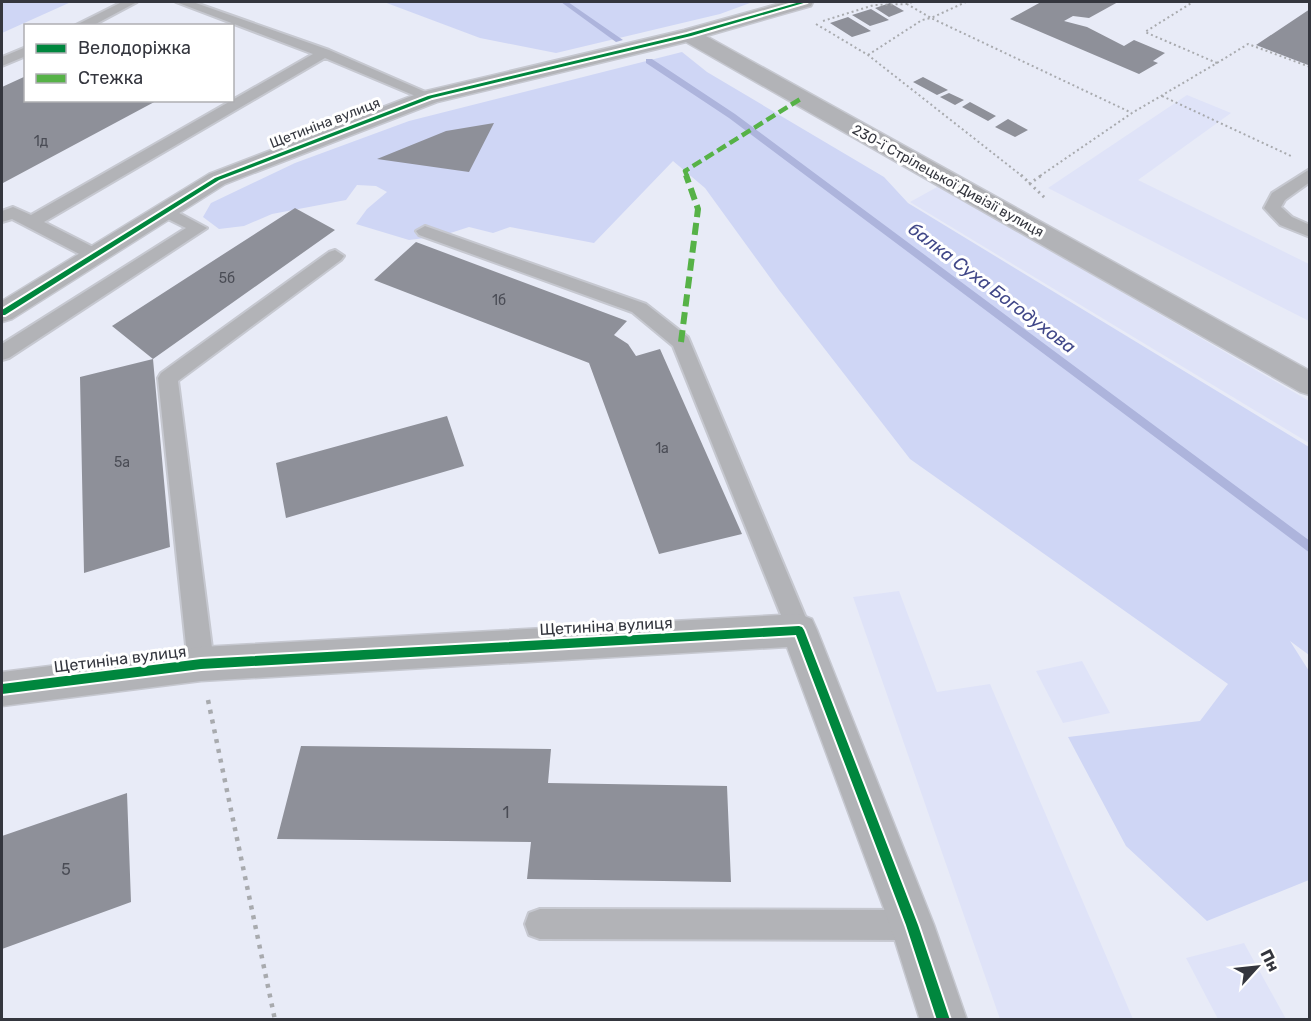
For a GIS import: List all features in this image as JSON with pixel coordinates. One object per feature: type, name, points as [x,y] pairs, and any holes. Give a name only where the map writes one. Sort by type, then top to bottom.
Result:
[{"type":"street","points":[[689,35],[804,2]]},
{"type":"street","name":"Щетиніна вулиця","points":[[2,313],[217,179],[430,97],[689,35]]},
{"type":"street","name":"230-ї Стрілецької Дивізії вулиця","points":[[689,35],[1310,385]]},
{"type":"street","points":[[799,630],[912,925],[944,1020]]},
{"type":"street","name":"Щетиніна вулиця","points":[[2,689],[201,664],[799,630]]},
{"type":"lane","points":[[84,24],[131,2]]},
{"type":"lane","points":[[182,2],[324,53],[430,97]]},
{"type":"lane","points":[[2,62],[24,52]]},
{"type":"lane","points":[[31,222],[324,53]]},
{"type":"lane","points":[[1310,174],[1278,197],[1272,208],[1286,221],[1310,232]]},
{"type":"lane","points":[[2,353],[198,228],[166,211]]},
{"type":"lane","points":[[4,214],[31,222],[95,255]]},
{"type":"lane","points":[[425,231],[639,308],[681,342],[799,630]]},
{"type":"lane","points":[[201,664],[168,378],[335,256]]},
{"type":"lane","points":[[540,924],[912,925]]},
{"type":"path","points":[[867,2],[874,5]]},
{"type":"path","points":[[912,2],[874,5],[814,24],[868,55],[1054,204]]},
{"type":"path","points":[[868,55],[922,20],[966,2]]},
{"type":"path","points":[[1193,2],[1145,32],[1217,63]]},
{"type":"path","points":[[907,4],[931,18],[1132,113]]},
{"type":"path","points":[[1029,184],[1132,113],[1248,44],[1310,67]]},
{"type":"path","points":[[1161,96],[1299,160]]},
{"type":"path","points":[[201,664],[275,1020]]},
{"type":"shaded area","points":[[2,2],[71,2],[2,33]]},
{"type":"shaded area","points":[[384,2],[750,3],[720,14],[556,53],[480,38]]},
{"type":"shaded area","points":[[682,52],[707,72],[884,177],[908,203],[1309,447],[1309,655],[1290,641],[1309,671],[1309,880],[1207,921],[1126,846],[1068,737],[1200,721],[1228,684],[910,459],[779,290],[705,188],[673,161],[594,243],[510,227],[493,233],[469,227],[441,236],[409,240],[356,224],[367,209],[387,192],[376,186],[357,185],[346,200],[272,214],[244,226],[219,229],[203,217],[211,203],[295,163],[409,121]]},
{"type":"shaded area","points":[[1187,95],[1231,113],[1138,180],[1309,264],[1309,321],[1048,188]]},
{"type":"shaded area","points":[[939,186],[1309,401],[1309,443],[910,202]]},
{"type":"shaded area","points":[[899,591],[937,692],[990,684],[1133,1019],[1000,1019],[853,597]]},
{"type":"shaded area","points":[[1082,661],[1110,713],[1063,723],[1036,671]]},
{"type":"shaded area","points":[[1244,943],[1286,1019],[1218,1019],[1186,958]]},
{"type":"building","points":[[1041,2],[1118,2],[1089,18],[1073,16],[1064,21],[1087,27],[1124,46],[1134,40],[1165,53],[1153,61],[1158,63],[1139,74],[1010,19]]},
{"type":"building","points":[[890,3],[904,11],[889,17],[875,8]]},
{"type":"building","points":[[871,9],[889,20],[870,26],[852,15]]},
{"type":"building","points":[[1310,9],[1308,65],[1256,45]]},
{"type":"building","points":[[848,17],[871,31],[852,37],[830,23]]},
{"type":"building","points":[[24,77],[24,102],[154,102],[3,183],[2,87]]},
{"type":"building","points":[[923,77],[948,90],[937,95],[913,82]]},
{"type":"building","points":[[949,93],[964,100],[955,105],[940,97]]},
{"type":"building","points":[[970,102],[996,116],[988,121],[962,107]]},
{"type":"building","points":[[1008,119],[1028,130],[1015,137],[995,127]]},
{"type":"building","points":[[494,123],[469,172],[377,159],[446,131]]},
{"type":"building","points":[[295,208],[335,230],[153,359],[112,326]]},
{"type":"building","points":[[416,242],[627,321],[614,335],[628,344],[636,356],[660,349],[742,534],[659,554],[589,363],[374,280]]},
{"type":"building","points":[[153,359],[170,547],[84,573],[80,377]]},
{"type":"building","points":[[447,416],[464,466],[286,518],[276,463]]},
{"type":"building","points":[[301,746],[551,749],[548,783],[727,786],[731,882],[527,879],[531,842],[277,839]]},
{"type":"building","points":[[127,793],[131,902],[2,949],[2,836]]},
{"type":"waterway","name":"балка Суха Богодухова","points":[[564,2],[619,40]]},
{"type":"waterway","name":"балка Суха Богодухова","points":[[649,61],[732,116],[1310,548]]},
{"type":"marked path","points":[[681,342],[698,209],[685,171],[802,98]]},
{"type":"cycle path","points":[[2,313],[217,179],[430,97],[689,35],[804,2]]},
{"type":"cycle path","points":[[2,689],[201,664],[799,630],[912,925],[944,1020]]}]
